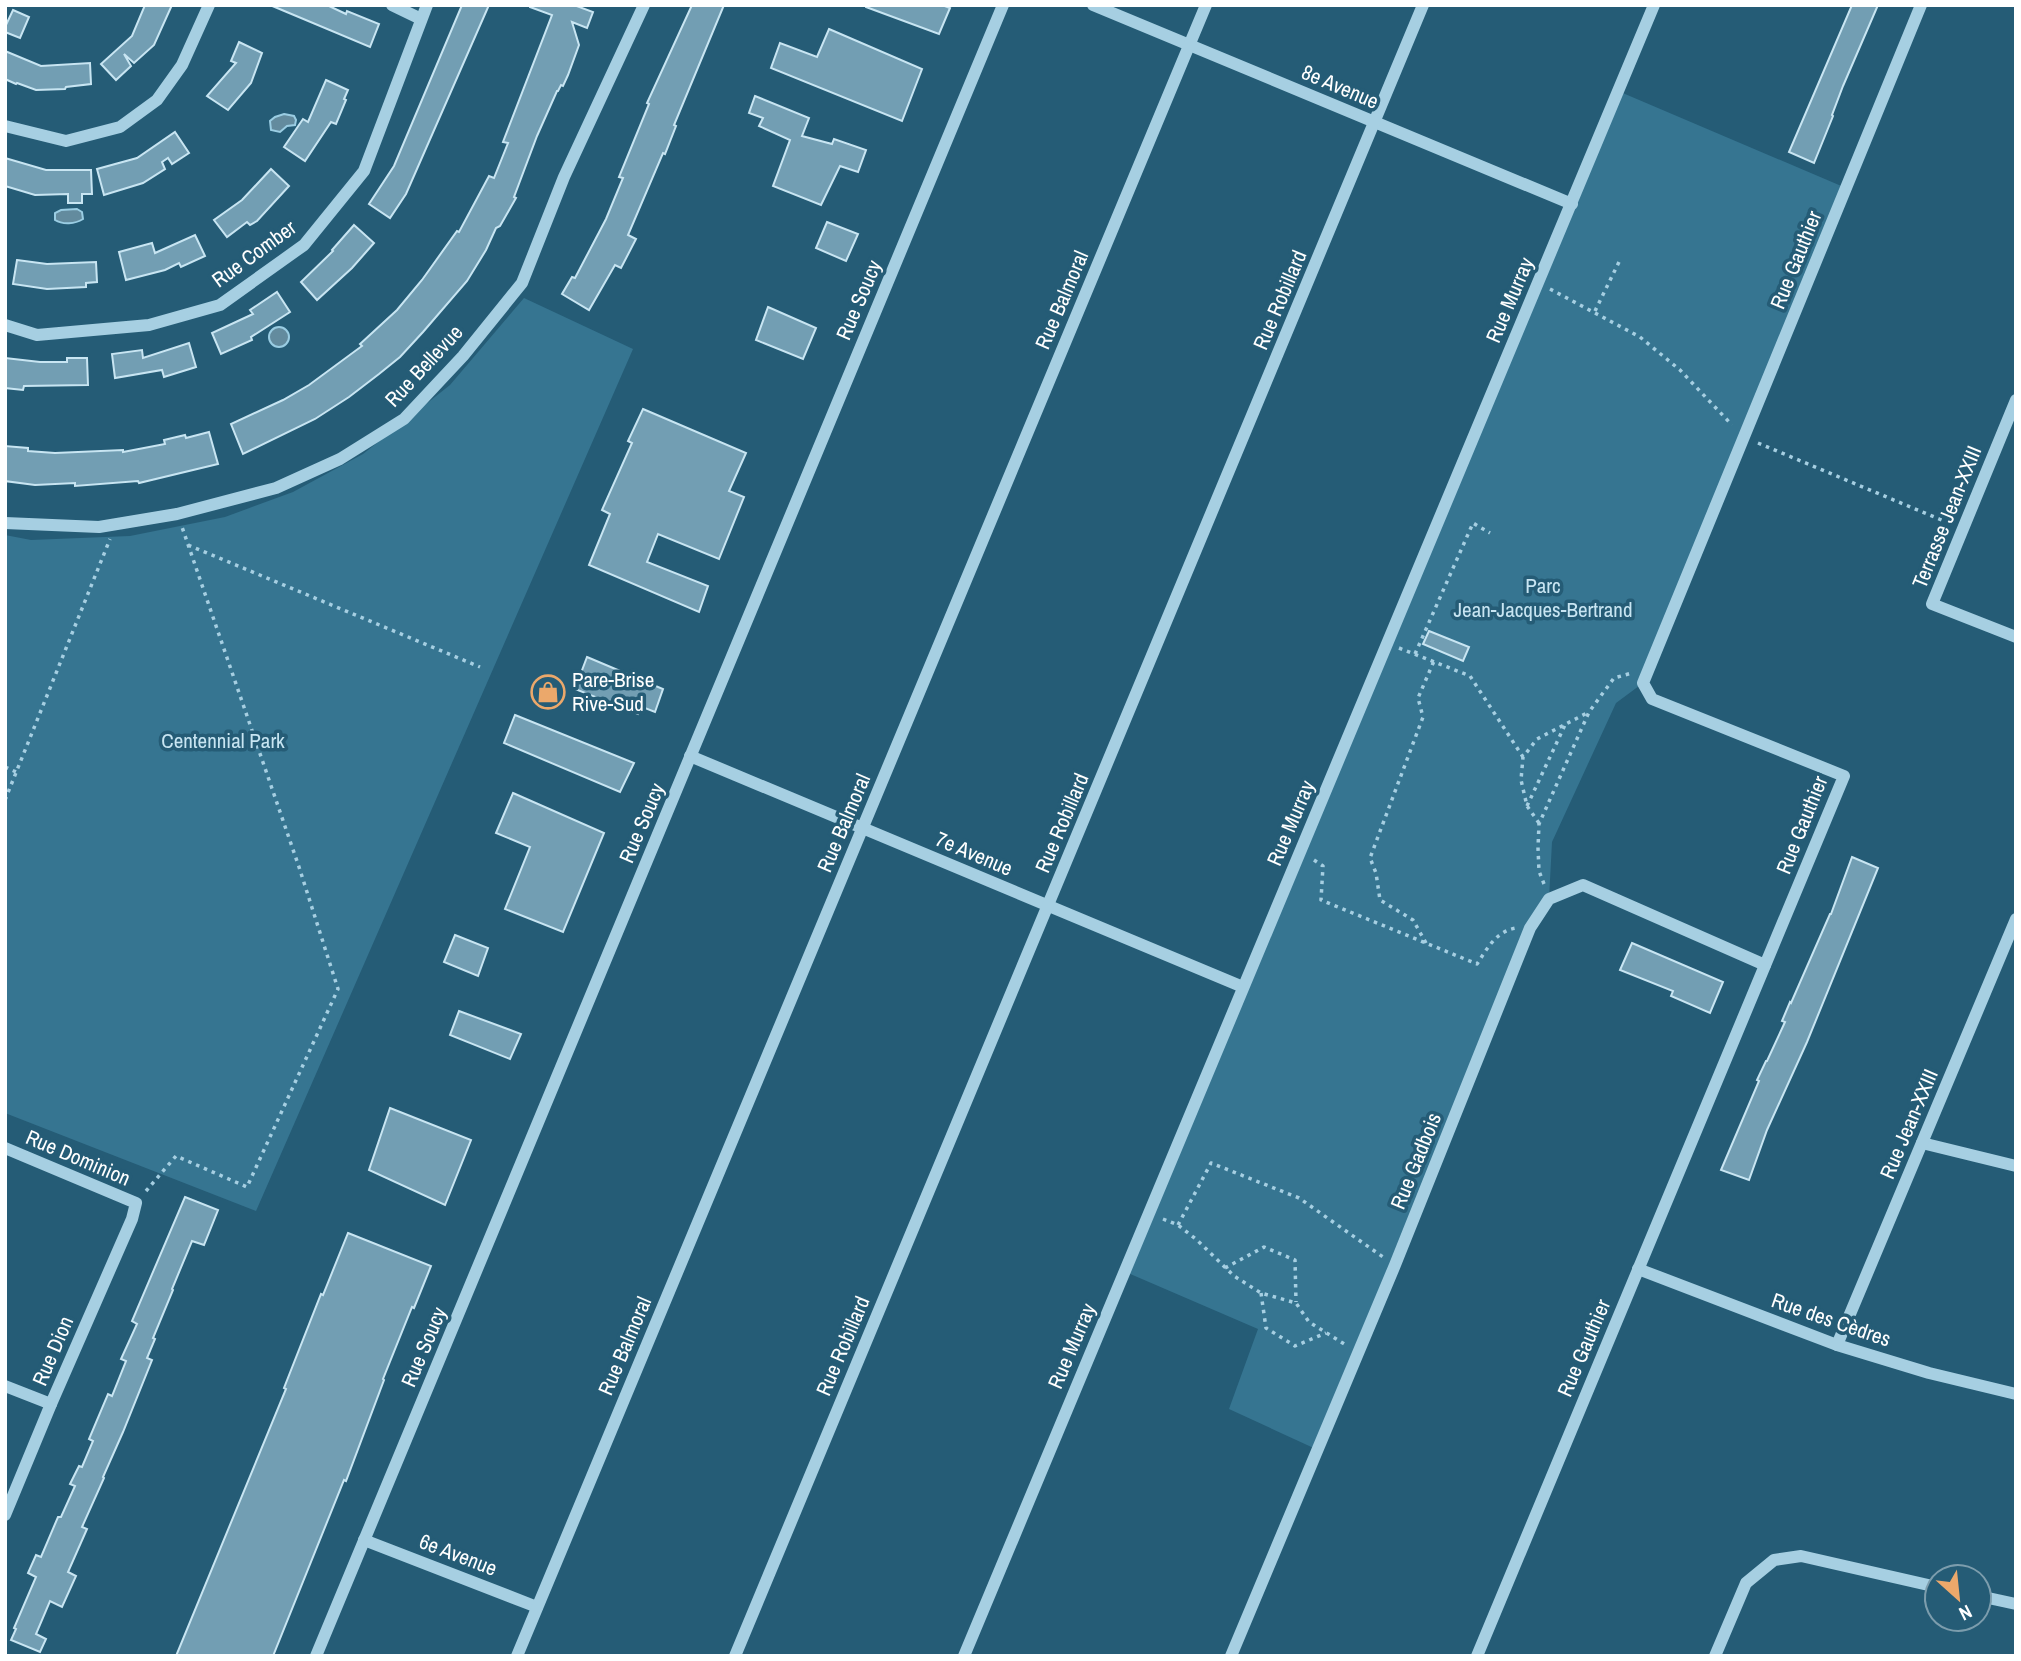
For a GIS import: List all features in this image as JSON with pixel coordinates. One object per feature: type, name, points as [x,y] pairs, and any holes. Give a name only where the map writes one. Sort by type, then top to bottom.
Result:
[{"type":"street","points":[[5,126],[66,141],[120,127],[157,100],[182,65],[209,5]]},
{"type":"street","points":[[392,5],[421,19]]},
{"type":"street","name":"Rue Comber","points":[[5,325],[37,335],[149,325],[219,304],[304,245],[364,171],[427,5]]},
{"type":"street","name":"Rue Bellevue","points":[[5,523],[99,527],[177,514],[276,488],[340,459],[404,419],[463,356],[522,283],[564,177],[644,5]]},
{"type":"street","name":"Rue Soucy","points":[[316,1656],[1003,5]]},
{"type":"street","name":"8e Avenue","points":[[1093,5],[1572,204]]},
{"type":"street","name":"Rue Balmoral","points":[[517,1656],[1206,5]]},
{"type":"street","name":"Rue Robillard","points":[[735,1656],[1423,5]]},
{"type":"street","name":"Rue Murray","points":[[964,1656],[1654,5]]},
{"type":"street","name":"Rue Gauthier","points":[[1477,1656],[1844,776],[1652,699],[1643,683],[1921,5]]},
{"type":"street","name":"Terrasse Jean-XXIII","points":[[2016,400],[1932,604],[2016,637]]},
{"type":"street","name":"7e Avenue","points":[[690,756],[1243,987]]},
{"type":"street","points":[[1549,899],[1583,885],[1765,965]]},
{"type":"street","name":"Rue Gadbois","points":[[1231,1656],[1359,1353],[1530,928],[1549,899]]},
{"type":"street","name":"Rue Jean-XXIII","points":[[1837,1345],[2016,919]]},
{"type":"street","points":[[1922,1143],[2016,1166]]},
{"type":"street","name":"Rue Dominion","points":[[5,1148],[136,1203]]},
{"type":"street","name":"Rue Dion","points":[[5,1515],[132,1219],[136,1203]]},
{"type":"street","name":"Rue des Cèdres","points":[[1638,1269],[1837,1345],[1928,1373],[2016,1394]]},
{"type":"street","points":[[5,1386],[51,1404]]},
{"type":"street","name":"6e Avenue","points":[[364,1540],[537,1607]]},
{"type":"street","points":[[1715,1656],[1746,1583],[1774,1560],[1801,1556],[1923,1584]]},
{"type":"street","points":[[1993,1599],[2016,1604]]},
{"type":"path","points":[[1595,312],[1619,262]]},
{"type":"path","points":[[136,1203],[176,1156],[247,1187],[338,989],[177,514]]},
{"type":"path","points":[[1415,654],[1473,523],[1490,533]]},
{"type":"path","points":[[5,800],[116,524]]},
{"type":"path","points":[[188,545],[480,667]]},
{"type":"path","points":[[1387,643],[1470,676],[1523,757]]},
{"type":"path","points":[[1426,943],[1413,920],[1380,900],[1376,873],[1370,858],[1423,717],[1418,698],[1434,661]]},
{"type":"path","points":[[1549,899],[1539,871],[1539,824],[1589,712],[1614,678],[1649,668]]},
{"type":"path","points":[[1539,824],[1527,806],[1521,780],[1523,757],[1537,739],[1589,712]]},
{"type":"path","points":[[1527,806],[1566,723]]},
{"type":"path","points":[[5,767],[17,772]]},
{"type":"path","points":[[1300,851],[1323,866],[1321,900],[1477,964],[1494,939],[1511,928],[1530,928]]},
{"type":"path","points":[[1178,1225],[1211,1163],[1298,1198],[1395,1265]]},
{"type":"path","points":[[1148,1214],[1178,1225],[1234,1276],[1261,1293],[1296,1303]]},
{"type":"path","points":[[1225,1268],[1264,1247],[1295,1260],[1296,1303],[1309,1322],[1359,1353]]},
{"type":"path","points":[[1261,1293],[1266,1328],[1275,1334],[1295,1346],[1326,1333]]},
{"type":"green space","name":"Parc Jean-Jacques-Bertrand","points":[[1618,91],[1846,188],[1643,683],[1616,703],[1552,842],[1549,899],[1530,928],[1318,1450],[1229,1409],[1258,1329],[1128,1273]]},
{"type":"green space","name":"Centennial Park","points":[[524,298],[633,349],[256,1211],[5,1113],[5,535],[31,540],[130,536],[225,517],[293,492],[363,454],[450,385]]},
{"type":"shaded area","points":[[284,114],[294,116],[295,125],[287,126],[280,132],[271,130],[270,121]]},
{"type":"shaded area","points":[[77,209],[82,212],[83,219],[80,221],[65,223],[55,220],[55,213],[61,210]]},
{"type":"shaded area","points":[[279,327],[286,330],[289,337],[286,344],[279,347],[272,344],[269,337],[272,330]]},
{"type":"building","points":[[145,5],[172,5],[154,45],[134,63],[124,54],[131,66],[116,80],[101,64],[132,36]]},
{"type":"building","points":[[270,5],[327,5],[379,24],[370,47]]},
{"type":"building","points":[[462,5],[489,5],[406,194],[390,218],[369,204],[394,166]]},
{"type":"building","points":[[530,5],[574,5],[593,12],[587,28],[572,22],[579,45],[568,75],[563,86],[557,91],[537,136],[514,197],[516,198],[467,281],[400,357],[379,374],[315,419],[243,454],[231,424],[309,385],[362,346],[360,344],[397,310],[422,280],[457,231],[459,232],[489,176],[494,178],[508,143],[503,142],[552,15]]},
{"type":"building","points":[[692,5],[724,5],[674,125],[676,126],[665,154],[663,153],[628,235],[636,239],[621,268],[615,265],[589,310],[562,294],[572,277],[575,278],[606,219],[623,178],[619,177],[649,104],[647,103]]},
{"type":"building","points":[[866,5],[942,5],[950,8],[939,34]]},
{"type":"building","points":[[1852,5],[1878,5],[1814,163],[1789,152]]},
{"type":"building","points":[[13,10],[29,17],[20,38],[5,32]]},
{"type":"building","points":[[829,29],[922,69],[902,121],[771,68],[780,43],[817,57]]},
{"type":"building","points":[[239,42],[262,53],[251,83],[228,110],[207,96],[236,63],[231,61]]},
{"type":"building","points":[[5,51],[41,66],[90,63],[91,84],[65,89],[36,90],[16,84],[5,79]]},
{"type":"building","points":[[326,80],[348,90],[344,99],[346,100],[336,124],[331,122],[305,161],[284,147],[303,119],[308,122]]},
{"type":"building","points":[[755,96],[809,118],[802,136],[832,144],[834,139],[866,150],[858,172],[840,166],[821,205],[773,186],[790,140],[759,126],[763,118],[749,113]]},
{"type":"building","points":[[175,132],[189,153],[172,164],[168,158],[162,162],[165,169],[143,183],[104,195],[97,169],[137,158]]},
{"type":"building","points":[[5,158],[46,170],[91,170],[92,194],[82,194],[82,203],[68,203],[68,194],[35,195],[5,186]]},
{"type":"building","points":[[271,169],[289,186],[257,221],[250,225],[247,222],[227,237],[214,220],[242,200]]},
{"type":"building","points":[[827,222],[858,234],[846,261],[816,248]]},
{"type":"building","points":[[354,225],[374,243],[352,268],[317,300],[301,282],[333,251]]},
{"type":"building","points":[[195,235],[205,256],[181,267],[179,263],[165,270],[126,280],[119,252],[152,243],[155,253]]},
{"type":"building","points":[[17,260],[47,264],[96,262],[97,282],[86,283],[86,287],[47,289],[13,284]]},
{"type":"building","points":[[277,292],[290,312],[251,337],[252,340],[221,354],[212,333],[253,314],[250,310]]},
{"type":"building","points":[[768,307],[816,328],[803,359],[756,340]]},
{"type":"building","points":[[189,343],[196,367],[164,377],[162,370],[115,378],[112,354],[142,350],[143,358]]},
{"type":"building","points":[[5,358],[67,362],[67,358],[87,358],[88,385],[24,386],[23,390],[5,388]]},
{"type":"building","points":[[643,409],[746,453],[729,491],[744,497],[719,559],[658,534],[647,562],[708,586],[699,612],[589,565],[610,514],[602,510],[632,443],[628,441]]},
{"type":"building","points":[[209,432],[218,464],[139,483],[75,486],[75,483],[35,485],[5,481],[5,446],[55,453],[123,452],[165,444],[164,440],[185,435],[186,438]]},
{"type":"building","points":[[1429,631],[1469,647],[1463,661],[1423,644]]},
{"type":"building","points":[[587,657],[663,689],[655,712],[640,706],[638,714],[575,689]]},
{"type":"building","points":[[515,715],[634,763],[620,792],[504,743]]},
{"type":"building","points":[[513,793],[604,833],[563,932],[505,909],[530,847],[496,833]]},
{"type":"building","points":[[1852,857],[1878,868],[1807,1042],[1767,1130],[1749,1180],[1721,1170],[1759,1081],[1757,1080],[1785,1022],[1782,1021],[1790,1002],[1831,914]]},
{"type":"building","points":[[455,935],[488,948],[478,976],[444,962]]},
{"type":"building","points":[[1632,943],[1723,982],[1710,1013],[1671,996],[1673,991],[1620,970]]},
{"type":"building","points":[[459,1011],[521,1034],[510,1059],[450,1035]]},
{"type":"building","points":[[390,1108],[471,1140],[445,1205],[369,1170]]},
{"type":"building","points":[[185,1197],[218,1210],[204,1245],[192,1241],[172,1289],[147,1358],[152,1360],[82,1527],[87,1529],[68,1572],[76,1576],[62,1607],[50,1601],[36,1634],[46,1639],[40,1652],[11,1640],[36,1577],[28,1573],[36,1555],[41,1557],[75,1486],[70,1484],[79,1466],[82,1467],[93,1441],[89,1439],[108,1394],[112,1396],[126,1361],[121,1359],[137,1324],[132,1321]]},
{"type":"building","points":[[348,1233],[431,1266],[383,1379],[346,1481],[344,1480],[273,1656],[176,1656],[286,1389],[284,1388],[321,1294],[323,1295]]},
{"type":"place","name":"Pare-Brise Rive-Sud","points":[[548,692]]}]
